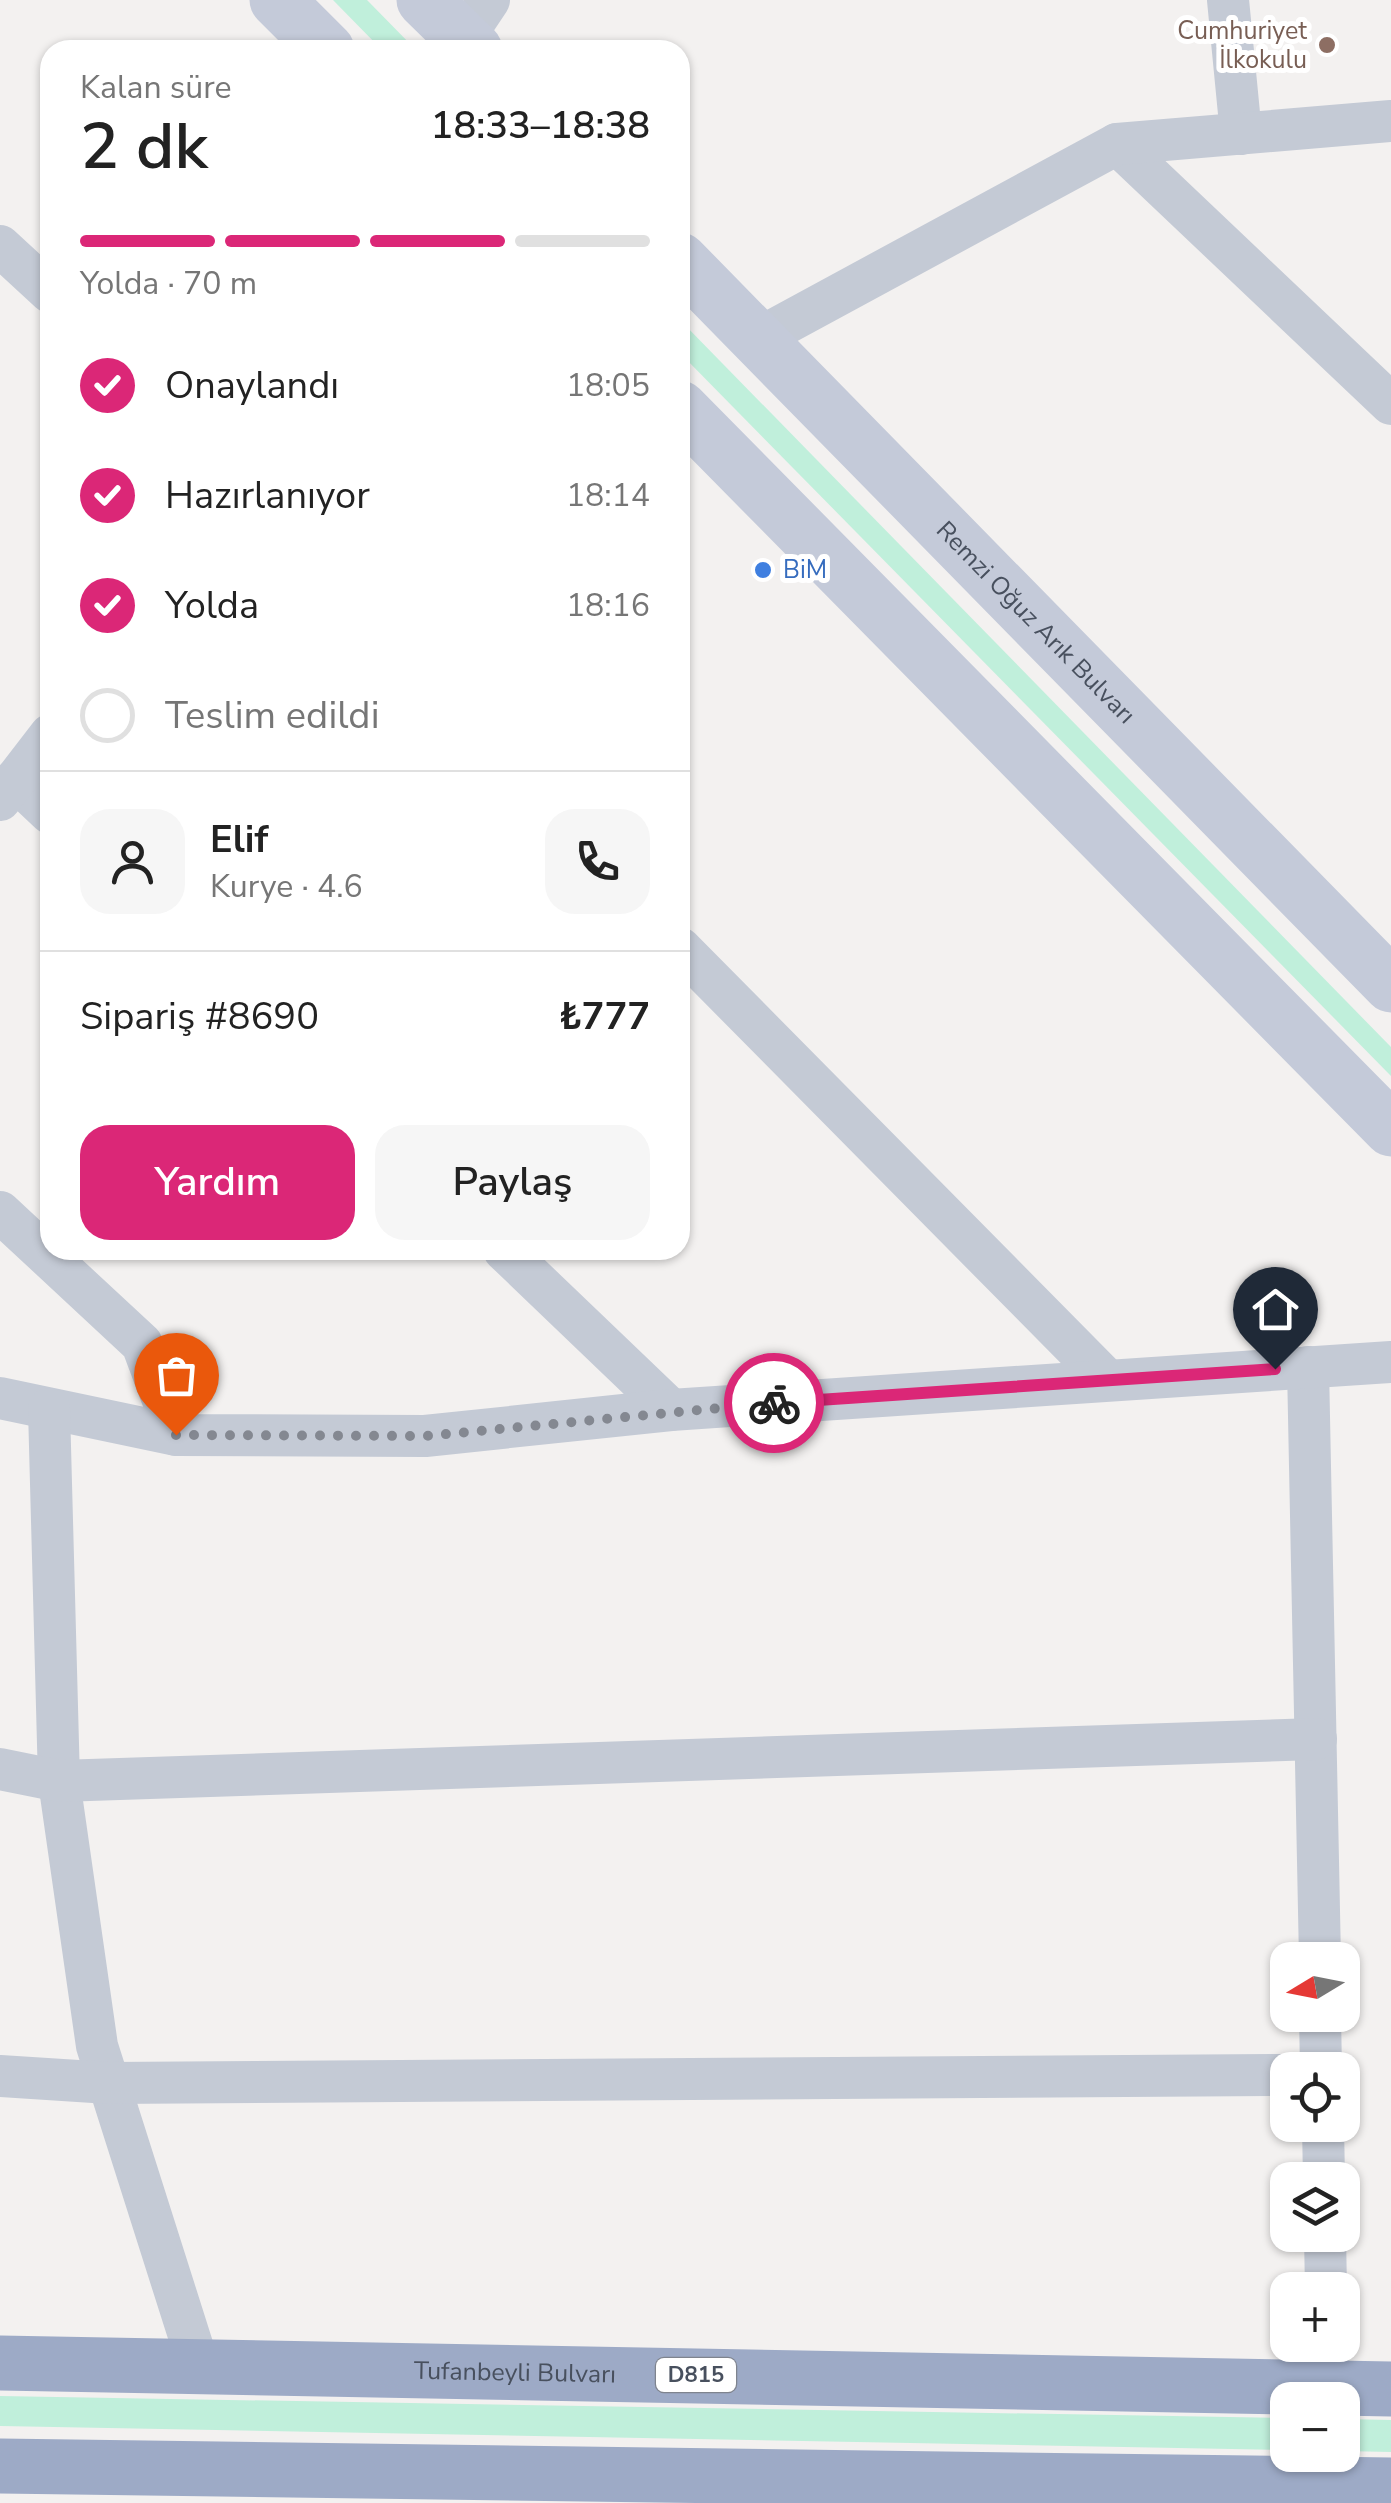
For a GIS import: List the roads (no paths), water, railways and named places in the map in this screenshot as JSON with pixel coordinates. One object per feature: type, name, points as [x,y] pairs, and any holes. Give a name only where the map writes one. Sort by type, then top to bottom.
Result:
[{"type":"highway","name":"Tufanbeyli Bulvarı","points":[[0,2363],[199,2367],[1327,2366],[1391,2389]]},
{"type":"highway","points":[[0,2466],[312,2487],[1329,2494],[1391,2484]]},
{"type":"main road","points":[[278,0],[317,40]]},
{"type":"main road","points":[[424,0],[476,29]]},
{"type":"main road","name":"Remzi Oğuz Arık Bulvarı","points":[[690,270],[1391,985]]},
{"type":"main road","points":[[690,418],[1391,1128]]},
{"type":"street","points":[[1228,0],[1240,134]]},
{"type":"street","points":[[758,339],[1117,144],[1391,121]]},
{"type":"street","points":[[1117,144],[1391,404]]},
{"type":"street","points":[[0,246],[40,283]]},
{"type":"street","points":[[40,748],[8,790],[40,808]]},
{"type":"street","points":[[690,958],[1107,1380]]},
{"type":"street","points":[[0,1212],[40,1249]]},
{"type":"street","points":[[52,1260],[142,1344],[176,1435]]},
{"type":"street","points":[[514,1260],[670,1410]]},
{"type":"street","points":[[0,1398],[176,1435],[426,1436],[670,1410],[1391,1362]]},
{"type":"street","points":[[1308,1367],[1320,1942]]},
{"type":"street","points":[[49,1409],[59,1780],[97,2046],[199,2367]]},
{"type":"street","points":[[0,1768],[59,1780],[1316,1739]]},
{"type":"street","points":[[0,2076],[109,2083],[1270,2075]]},
{"type":"place","name":"Cumhuriyet İlkokulu","points":[[1327,45]]},
{"type":"place","name":"BiM","points":[[763,570]]}]
